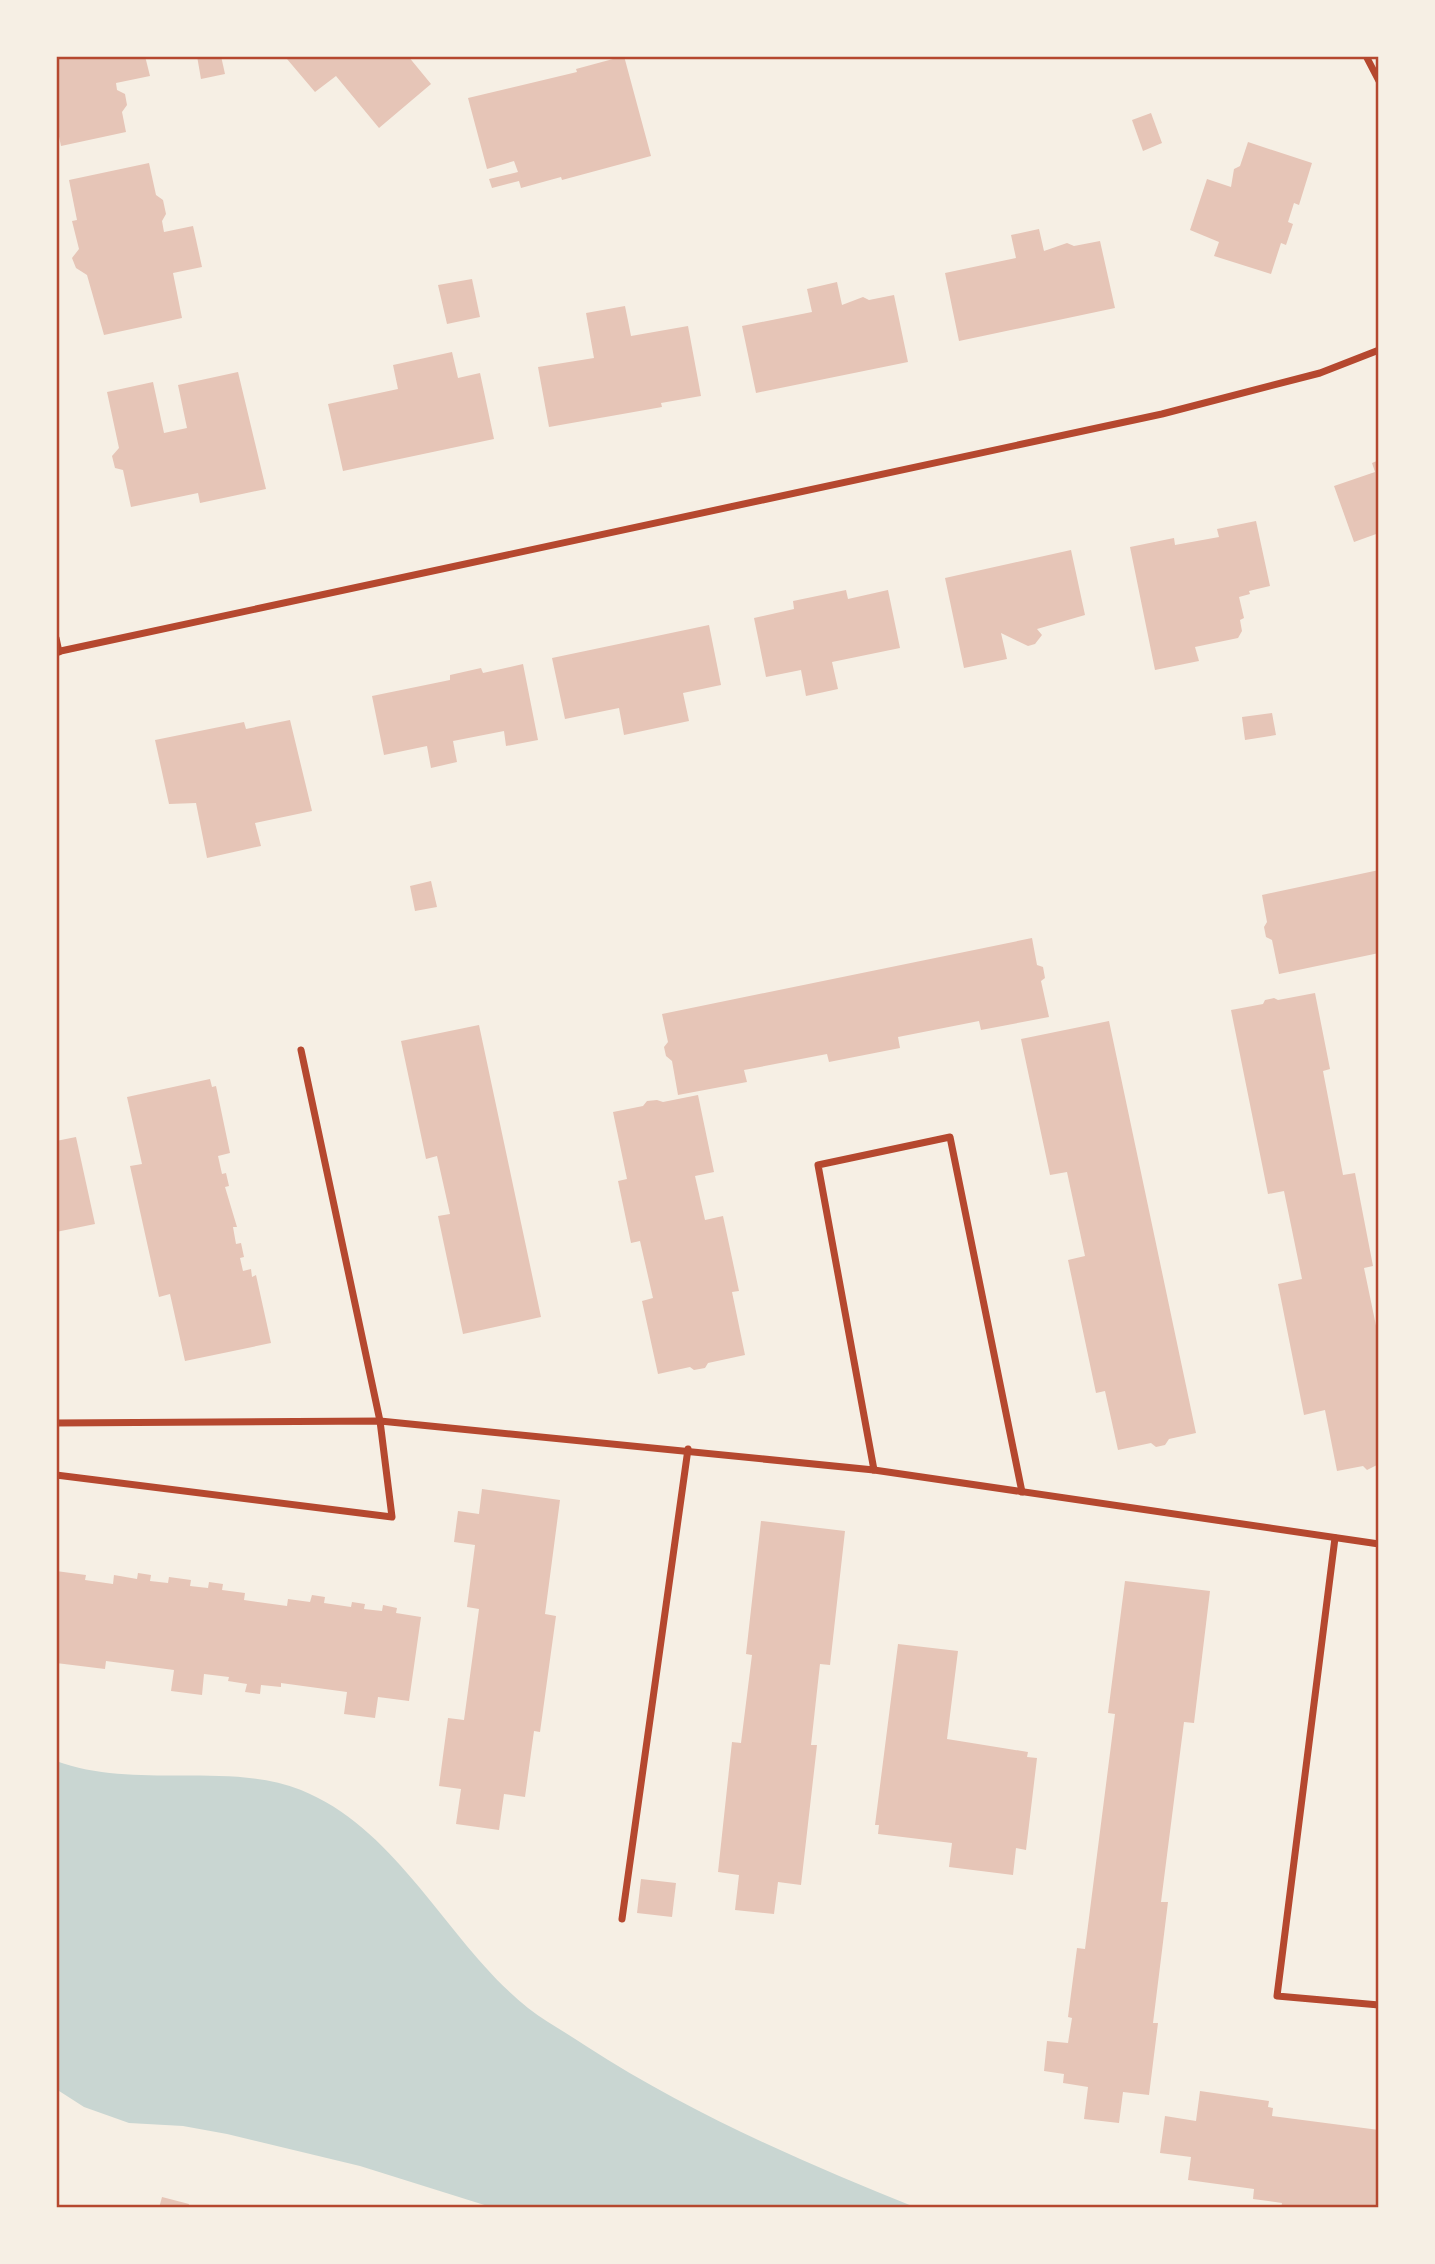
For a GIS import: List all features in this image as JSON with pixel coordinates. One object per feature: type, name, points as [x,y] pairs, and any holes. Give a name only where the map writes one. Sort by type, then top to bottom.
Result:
[{"type":"street","points":[[1366,56],[1379,81]]},
{"type":"street","points":[[56,638],[57,652],[1161,414],[1320,373],[1379,350]]},
{"type":"street","points":[[56,1475],[392,1517],[380,1421],[301,1050]]},
{"type":"street","points":[[874,1470],[818,1165],[950,1137],[1021,1492]]},
{"type":"street","points":[[56,1423],[380,1421],[688,1449],[874,1470],[1379,1544]]},
{"type":"street","points":[[622,1919],[688,1449]]},
{"type":"street","points":[[1335,1538],[1277,1996],[1379,2005]]},
{"type":"shaded area","points":[[56,1761],[117,1774],[243,1777],[273,1782],[301,1790],[336,1808],[367,1832],[395,1860],[499,1982],[542,2018],[626,2071],[706,2115],[789,2154],[917,2208],[494,2208],[360,2166],[227,2134],[183,2126],[129,2123],[84,2107],[56,2089]]},
{"type":"building","points":[[56,56],[145,56],[150,76],[116,83],[117,90],[125,94],[127,105],[122,112],[126,132],[61,146],[56,122]]},
{"type":"building","points":[[197,56],[221,56],[225,74],[201,79]]},
{"type":"building","points":[[291,56],[408,56],[431,84],[379,128],[336,76],[315,92],[287,59]]},
{"type":"building","points":[[624,56],[651,156],[562,180],[561,177],[521,188],[519,181],[492,188],[489,179],[518,172],[514,161],[487,169],[468,98],[577,72],[576,69]]},
{"type":"building","points":[[1151,113],[1162,143],[1143,151],[1132,120]]},
{"type":"building","points":[[1248,142],[1312,163],[1299,205],[1294,203],[1288,222],[1293,224],[1286,245],[1281,243],[1271,274],[1214,256],[1219,242],[1190,230],[1207,179],[1231,187],[1234,169],[1240,166]]},
{"type":"building","points":[[149,163],[156,195],[163,200],[166,214],[162,221],[164,232],[193,226],[202,267],[173,273],[182,318],[104,335],[87,275],[76,268],[72,258],[79,249],[72,221],[77,220],[69,180]]},
{"type":"building","points":[[1039,229],[1044,251],[1067,243],[1074,246],[1100,241],[1115,308],[959,341],[945,273],[1016,258],[1011,235]]},
{"type":"building","points":[[472,279],[480,317],[447,324],[438,285]]},
{"type":"building","points":[[837,282],[842,305],[863,297],[869,300],[894,295],[908,362],[756,393],[742,326],[812,312],[807,289]]},
{"type":"building","points":[[625,306],[631,336],[688,326],[701,396],[661,403],[662,407],[549,427],[538,367],[594,358],[586,313]]},
{"type":"building","points":[[452,352],[458,378],[480,373],[494,439],[343,471],[328,404],[398,389],[393,365]]},
{"type":"building","points":[[238,372],[266,489],[200,503],[198,493],[131,507],[123,470],[115,468],[112,456],[119,448],[107,392],[153,382],[164,433],[187,428],[178,385]]},
{"type":"building","points":[[1379,460],[1379,533],[1354,542],[1334,486],[1375,472],[1372,463]]},
{"type":"building","points":[[1256,521],[1270,586],[1249,591],[1250,594],[1239,597],[1244,618],[1240,620],[1242,631],[1238,638],[1195,647],[1199,661],[1155,670],[1130,547],[1174,538],[1175,545],[1219,537],[1217,529]]},
{"type":"building","points":[[1071,550],[1085,615],[1037,629],[1042,635],[1035,644],[1028,646],[1001,633],[1007,659],[964,668],[945,578]]},
{"type":"building","points":[[846,590],[848,599],[888,590],[900,648],[832,662],[838,689],[806,696],[801,670],[766,677],[754,618],[794,609],[793,601]]},
{"type":"building","points":[[709,625],[721,685],[683,693],[689,721],[624,735],[619,708],[565,719],[552,658]]},
{"type":"building","points":[[523,664],[538,740],[506,746],[504,731],[453,741],[457,762],[431,768],[427,746],[384,755],[372,696],[450,680],[450,675],[481,668],[483,673]]},
{"type":"building","points":[[1272,713],[1276,735],[1245,740],[1242,717]]},
{"type":"building","points":[[290,720],[312,811],[255,823],[261,846],[207,858],[196,803],[169,804],[155,740],[244,722],[246,729]]},
{"type":"building","points":[[1379,870],[1379,953],[1279,974],[1272,940],[1266,937],[1264,927],[1267,922],[1262,895]]},
{"type":"building","points":[[431,881],[437,907],[415,911],[410,886]]},
{"type":"building","points":[[1032,938],[1037,965],[1043,967],[1045,978],[1041,981],[1049,1017],[981,1030],[979,1021],[898,1037],[900,1048],[829,1062],[827,1054],[744,1070],[747,1082],[678,1095],[672,1061],[666,1056],[664,1047],[668,1042],[662,1014]]},
{"type":"building","points":[[1315,993],[1330,1069],[1323,1071],[1343,1175],[1355,1173],[1373,1266],[1364,1268],[1379,1340],[1379,1464],[1367,1470],[1363,1466],[1337,1471],[1325,1410],[1304,1415],[1278,1284],[1302,1279],[1284,1191],[1268,1194],[1231,1010],[1263,1004],[1265,1000],[1274,998],[1278,1000]]},
{"type":"building","points":[[1109,1021],[1196,1433],[1169,1439],[1165,1445],[1156,1447],[1151,1443],[1118,1450],[1105,1391],[1096,1393],[1068,1260],[1085,1256],[1067,1172],[1050,1175],[1021,1039]]},
{"type":"building","points":[[479,1025],[541,1317],[463,1334],[438,1216],[450,1214],[437,1156],[426,1159],[401,1041]]},
{"type":"building","points":[[210,1079],[212,1087],[216,1086],[230,1153],[218,1156],[222,1174],[226,1173],[229,1186],[225,1187],[237,1227],[233,1227],[236,1244],[241,1243],[243,1271],[251,1269],[252,1277],[256,1275],[271,1343],[185,1361],[170,1294],[159,1297],[130,1166],[142,1164],[127,1097]]},
{"type":"building","points":[[698,1095],[714,1172],[695,1176],[705,1220],[723,1216],[739,1291],[732,1292],[745,1355],[708,1363],[705,1368],[694,1370],[690,1367],[658,1374],[642,1301],[653,1298],[640,1241],[631,1243],[618,1181],[627,1179],[613,1112],[643,1106],[647,1101],[663,1102]]},
{"type":"building","points":[[76,1137],[95,1224],[56,1232],[56,1141]]},
{"type":"building","points":[[482,1489],[560,1500],[545,1614],[556,1616],[540,1732],[534,1731],[525,1797],[504,1794],[499,1830],[456,1824],[461,1789],[439,1786],[448,1718],[464,1720],[479,1609],[467,1607],[475,1545],[454,1542],[458,1511],[479,1514]]},
{"type":"building","points":[[761,1521],[845,1531],[830,1665],[820,1664],[811,1745],[817,1745],[801,1885],[778,1882],[774,1914],[735,1910],[739,1875],[718,1872],[732,1742],[741,1743],[752,1655],[746,1654]]},
{"type":"building","points":[[56,1571],[86,1575],[85,1580],[113,1584],[114,1575],[137,1579],[138,1573],[151,1575],[150,1581],[168,1583],[169,1577],[191,1580],[190,1586],[208,1588],[209,1582],[223,1584],[222,1590],[245,1593],[244,1600],[287,1606],[288,1599],[310,1602],[312,1595],[325,1597],[324,1603],[351,1607],[352,1602],[365,1604],[364,1609],[382,1611],[383,1605],[397,1608],[396,1613],[421,1617],[409,1701],[378,1697],[375,1718],[344,1714],[347,1692],[281,1683],[281,1687],[261,1685],[260,1694],[245,1692],[247,1684],[228,1681],[229,1677],[204,1674],[202,1695],[171,1691],[174,1670],[106,1661],[105,1669],[56,1663]]},
{"type":"building","points":[[1125,1581],[1210,1591],[1194,1723],[1184,1722],[1161,1902],[1168,1902],[1153,2023],[1158,2023],[1149,2095],[1123,2092],[1119,2123],[1084,2119],[1088,2087],[1063,2083],[1064,2074],[1044,2071],[1047,2041],[1068,2043],[1072,2018],[1068,2017],[1077,1948],[1085,1949],[1115,1714],[1108,1713]]},
{"type":"building","points":[[898,1644],[958,1651],[947,1739],[1028,1752],[1027,1757],[1037,1758],[1026,1850],[1016,1848],[1013,1875],[949,1867],[952,1843],[878,1834],[879,1825],[875,1825]]},
{"type":"building","points":[[641,1879],[676,1883],[672,1917],[637,1913]]},
{"type":"building","points":[[1200,2091],[1269,2101],[1268,2107],[1273,2108],[1272,2116],[1379,2130],[1379,2208],[1281,2208],[1282,2203],[1253,2199],[1254,2189],[1188,2180],[1191,2157],[1160,2153],[1165,2116],[1196,2121]]},
{"type":"building","points":[[162,2197],[189,2204],[188,2208],[159,2208]]}]
